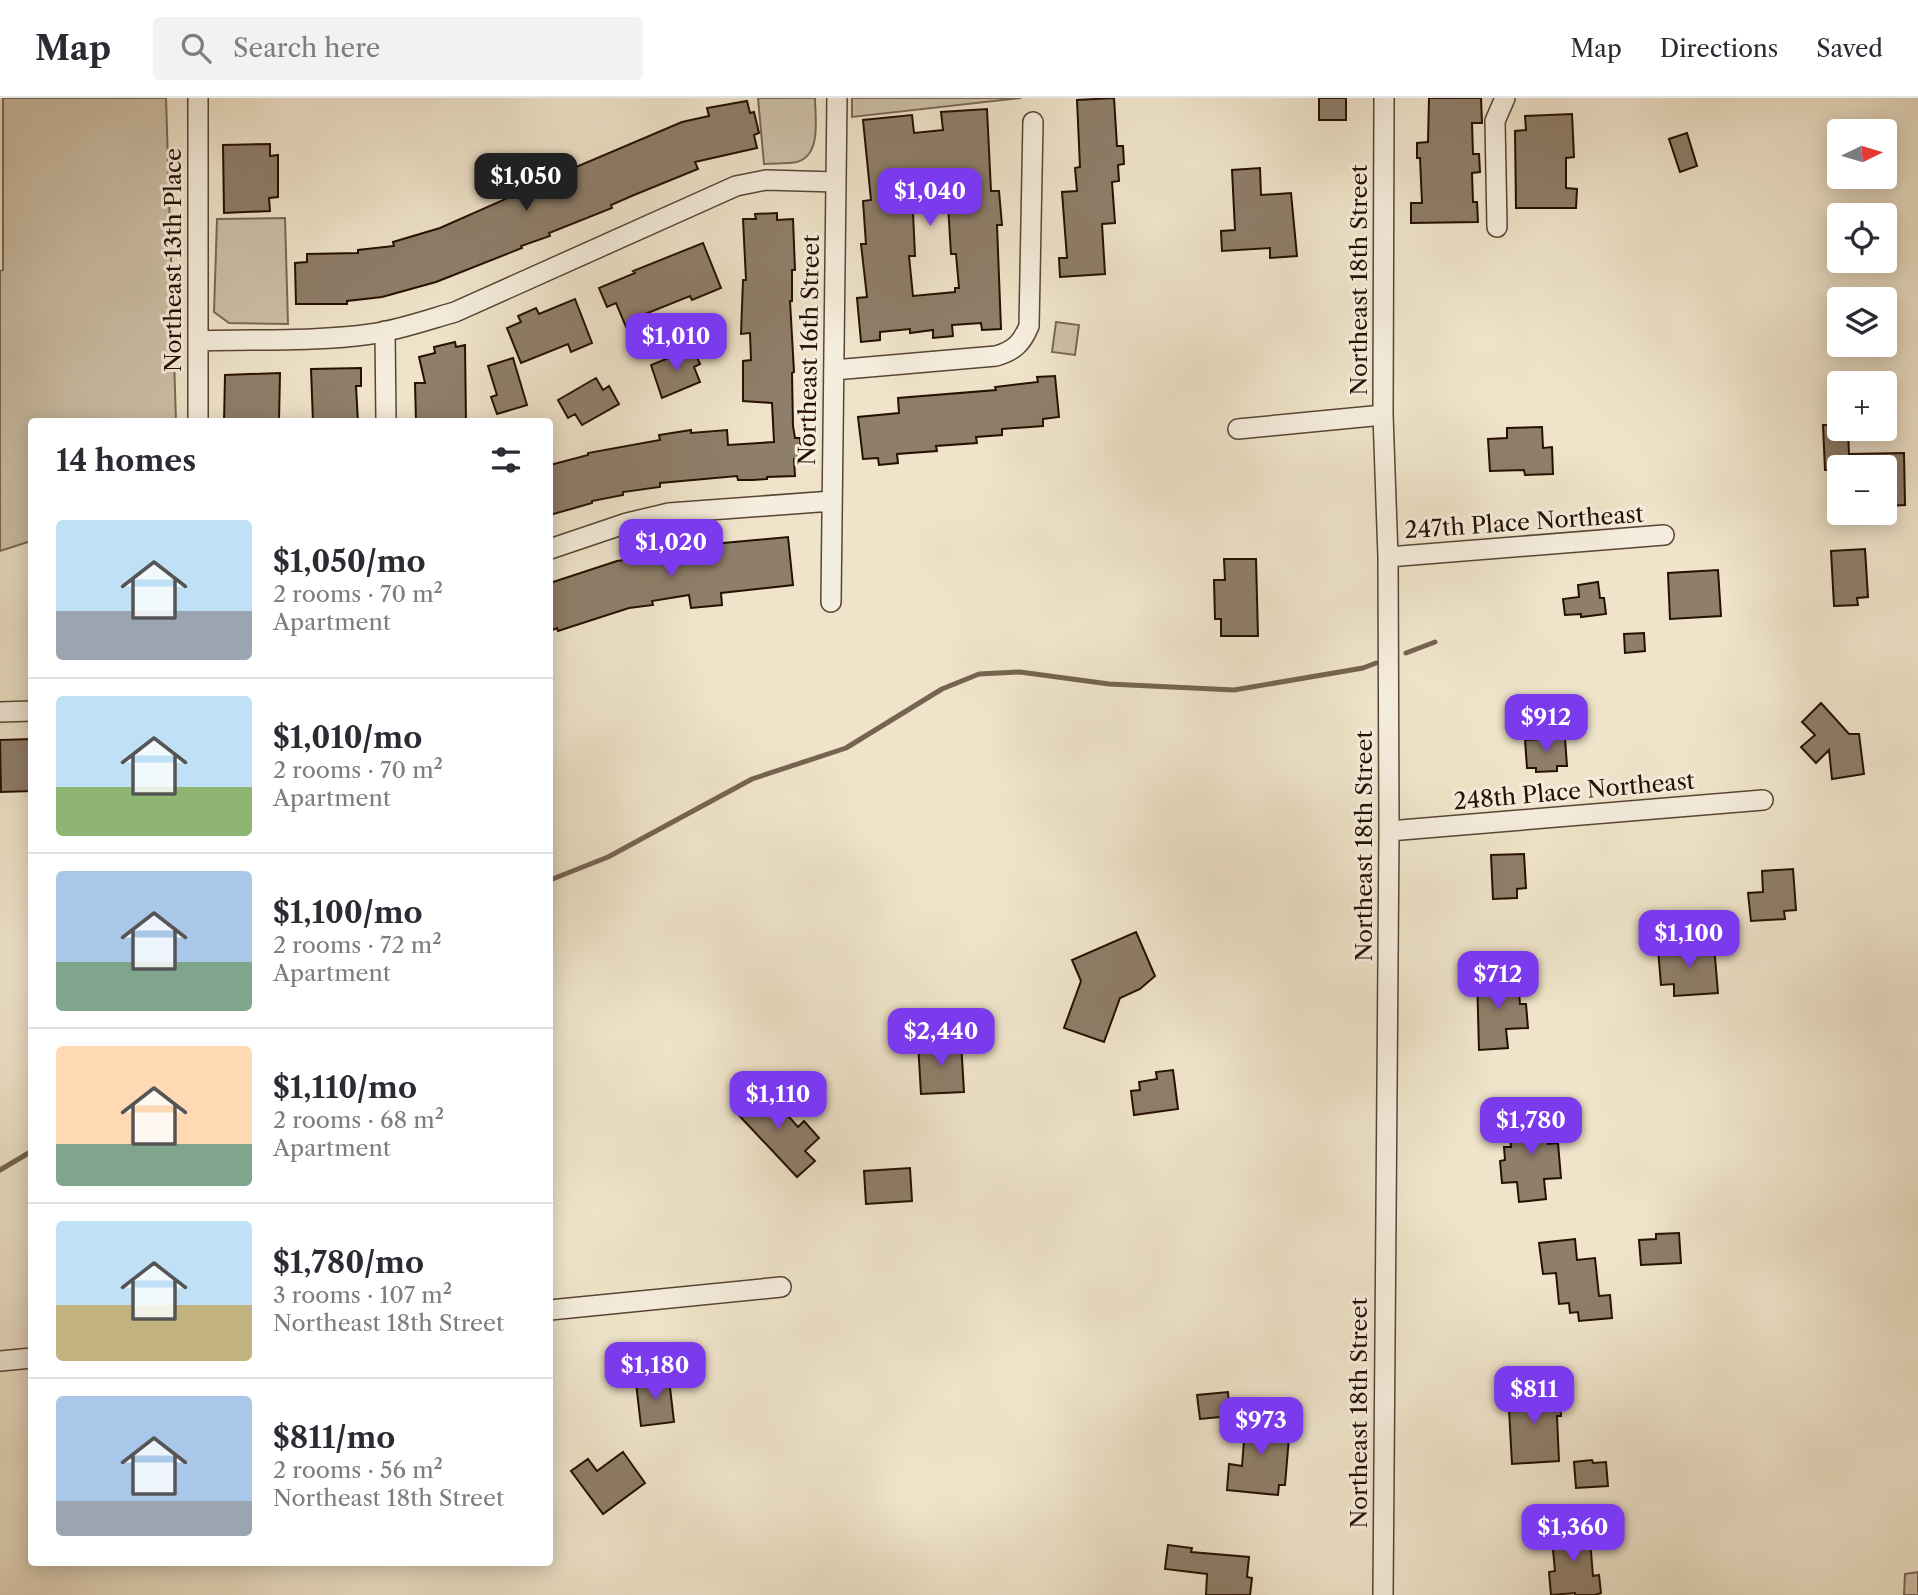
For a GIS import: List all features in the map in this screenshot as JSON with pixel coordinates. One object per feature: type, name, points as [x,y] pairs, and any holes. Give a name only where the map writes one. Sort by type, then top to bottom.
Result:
[{"type":"street","name":"Northeast 13th Place","points":[[198,98],[198,418]]},
{"type":"street","name":"Northeast 16th Street","points":[[831,602],[837,98]]},
{"type":"street","name":"Northeast 18th Street","points":[[1382,1595],[1389,831],[1388,557],[1383,415],[1384,98]]},
{"type":"street","points":[[1497,227],[1495,121],[1505,98]]},
{"type":"street","points":[[834,370],[996,356],[1018,345],[1029,326],[1033,122]]},
{"type":"street","points":[[198,341],[339,337],[385,331],[455,312],[736,186],[766,180],[836,182]]},
{"type":"street","points":[[385,331],[386,418]]},
{"type":"street","points":[[1238,429],[1383,415]]},
{"type":"street","points":[[553,548],[627,523],[669,513],[832,501]]},
{"type":"street","name":"247th Place Northeast","points":[[1388,557],[1664,536]]},
{"type":"street","points":[[0,712],[27,711]]},
{"type":"street","name":"248th Place Northeast","points":[[1389,831],[1763,800]]},
{"type":"street","points":[[553,1310],[781,1287]]},
{"type":"street","points":[[0,1361],[28,1358]]},
{"type":"shaded area","points":[[3,98],[166,98],[176,418],[28,418],[28,542],[0,551],[0,271],[3,270]]},
{"type":"shaded area","points":[[758,98],[815,98],[814,144],[805,158],[793,163],[764,164]]},
{"type":"shaded area","points":[[852,98],[1021,98],[852,117]]},
{"type":"shaded area","points":[[285,218],[288,324],[229,323],[214,312],[217,219]]},
{"type":"shaded area","points":[[1056,322],[1079,325],[1075,355],[1052,352]]},
{"type":"shaded area","points":[[1918,1572],[1918,1595],[1904,1595],[1905,1574]]},
{"type":"building","points":[[1114,98],[1117,146],[1123,146],[1124,164],[1118,165],[1119,181],[1112,182],[1115,223],[1102,224],[1105,274],[1060,277],[1059,258],[1067,258],[1062,192],[1077,191],[1075,168],[1080,167],[1077,100]]},
{"type":"building","points":[[1319,98],[1346,98],[1346,120],[1319,120]]},
{"type":"building","points":[[1429,98],[1481,98],[1482,123],[1472,123],[1473,154],[1479,154],[1480,172],[1472,173],[1473,202],[1477,202],[1478,222],[1411,223],[1411,203],[1422,203],[1417,143],[1428,142]]},
{"type":"building","points":[[747,101],[750,113],[754,112],[759,133],[754,135],[757,148],[695,162],[698,169],[549,233],[550,236],[436,282],[382,297],[347,301],[347,304],[296,304],[295,263],[307,262],[307,254],[358,253],[358,250],[394,246],[393,242],[440,228],[682,122],[709,116],[707,108]]},
{"type":"building","points":[[987,109],[991,191],[999,191],[1002,225],[997,225],[1001,329],[982,330],[981,323],[952,325],[953,336],[933,338],[933,330],[910,333],[910,329],[880,332],[880,340],[861,342],[857,298],[867,297],[861,244],[866,244],[863,201],[871,200],[863,120],[912,115],[914,133],[943,130],[941,112]],"holes":[[[946,171],[951,254],[956,254],[959,288],[955,288],[955,292],[913,296],[909,256],[915,256],[912,191],[920,190],[918,174]]]},
{"type":"building","points":[[1572,114],[1574,157],[1566,158],[1566,188],[1577,189],[1576,208],[1516,208],[1515,131],[1526,130],[1525,116]]},
{"type":"building","points":[[1687,133],[1697,166],[1680,172],[1669,139]]},
{"type":"building","points":[[270,144],[270,156],[278,155],[278,197],[269,198],[270,211],[224,213],[223,145]]},
{"type":"building","points":[[1260,168],[1261,195],[1291,193],[1297,256],[1270,258],[1270,248],[1222,251],[1221,231],[1235,230],[1232,170]]},
{"type":"building","points":[[777,213],[777,220],[793,219],[795,270],[792,270],[790,301],[794,372],[793,426],[795,438],[800,438],[801,458],[794,459],[795,476],[738,480],[737,476],[660,483],[660,487],[623,492],[623,495],[592,501],[553,514],[553,464],[588,453],[660,440],[659,435],[691,430],[691,433],[727,430],[728,445],[774,442],[772,403],[743,401],[743,361],[751,360],[750,333],[741,334],[743,280],[746,280],[743,219],[756,219],[755,214]]},
{"type":"building","points":[[703,243],[721,288],[692,300],[690,296],[645,314],[647,319],[626,327],[616,303],[607,307],[599,288],[635,273],[633,271]]},
{"type":"building","points":[[575,299],[592,343],[571,352],[568,344],[521,363],[507,328],[521,322],[518,316],[536,308],[539,314]]},
{"type":"building","points":[[455,342],[456,347],[465,345],[466,418],[416,418],[415,383],[425,383],[419,357],[435,353],[434,347]]},
{"type":"building","points":[[693,348],[700,364],[694,367],[700,382],[662,398],[651,365]]},
{"type":"building","points":[[513,358],[527,405],[497,414],[491,397],[497,395],[488,366]]},
{"type":"building","points":[[361,368],[361,386],[356,386],[358,418],[313,418],[311,369]]},
{"type":"building","points":[[280,373],[279,418],[224,418],[225,375]]},
{"type":"building","points":[[1055,376],[1059,417],[1043,419],[1043,426],[1002,429],[1002,435],[976,437],[977,443],[936,446],[937,451],[897,454],[898,463],[879,465],[878,458],[863,459],[858,417],[899,413],[898,398],[996,390],[995,387],[1038,382],[1037,377]]},
{"type":"building","points":[[596,378],[603,390],[609,386],[619,404],[582,425],[575,414],[568,418],[558,400]]},
{"type":"building","points":[[1823,425],[1827,425],[1827,441],[1848,441],[1849,454],[1904,453],[1905,505],[1897,505],[1897,455],[1827,455],[1825,470]]},
{"type":"building","points":[[1542,427],[1543,448],[1552,447],[1553,474],[1525,475],[1524,470],[1490,471],[1488,439],[1507,438],[1507,428]]},
{"type":"building","points":[[788,537],[793,585],[721,593],[722,605],[691,608],[689,595],[652,601],[653,605],[629,608],[558,631],[557,628],[553,630],[553,582],[617,561],[690,546]]},
{"type":"building","points":[[1865,549],[1868,597],[1857,598],[1858,605],[1834,606],[1831,551]]},
{"type":"building","points":[[1224,559],[1256,559],[1258,636],[1221,636],[1221,619],[1215,619],[1214,580],[1225,580]]},
{"type":"building","points":[[1718,570],[1721,616],[1670,619],[1668,573]]},
{"type":"building","points":[[1598,582],[1606,614],[1581,617],[1581,614],[1565,615],[1563,599],[1579,597],[1578,585]]},
{"type":"building","points":[[1644,633],[1645,651],[1625,653],[1624,634]]},
{"type":"building","points":[[1821,703],[1849,734],[1859,734],[1864,774],[1832,779],[1829,750],[1816,763],[1801,747],[1815,735],[1802,722]]},
{"type":"building","points":[[1565,738],[1567,766],[1557,766],[1557,771],[1536,772],[1536,768],[1527,768],[1525,740]]},
{"type":"building","points":[[28,739],[28,791],[1,792],[0,740]]},
{"type":"building","points":[[1524,854],[1526,888],[1517,889],[1517,898],[1493,899],[1491,855]]},
{"type":"building","points":[[1793,869],[1796,910],[1784,911],[1785,919],[1751,921],[1748,893],[1763,892],[1762,871]]},
{"type":"building","points":[[1136,932],[1155,976],[1140,989],[1120,998],[1104,1042],[1064,1028],[1081,981],[1072,960]]},
{"type":"building","points":[[1714,945],[1718,993],[1674,996],[1674,984],[1661,985],[1658,949]]},
{"type":"building","points":[[1509,973],[1510,992],[1519,992],[1520,1004],[1526,1004],[1528,1028],[1506,1029],[1508,1048],[1479,1050],[1477,976]]},
{"type":"building","points":[[961,1041],[964,1092],[921,1094],[918,1043]]},
{"type":"building","points":[[1173,1070],[1178,1109],[1134,1115],[1131,1091],[1140,1090],[1139,1082],[1157,1079],[1156,1072]]},
{"type":"building","points":[[756,1088],[764,1096],[768,1093],[798,1127],[804,1121],[819,1138],[805,1151],[815,1161],[797,1177],[733,1109]]},
{"type":"building","points":[[1544,1109],[1548,1144],[1558,1143],[1561,1178],[1544,1179],[1546,1199],[1519,1202],[1517,1182],[1502,1183],[1500,1161],[1505,1160],[1504,1147],[1511,1147],[1509,1130],[1519,1129],[1517,1112]]},
{"type":"building","points":[[910,1168],[912,1201],[866,1204],[864,1171]]},
{"type":"building","points":[[1679,1233],[1681,1263],[1641,1265],[1639,1240],[1656,1239],[1656,1234]]},
{"type":"building","points":[[1575,1239],[1577,1260],[1595,1258],[1599,1296],[1610,1295],[1612,1318],[1579,1321],[1578,1312],[1570,1313],[1569,1303],[1559,1304],[1556,1273],[1543,1274],[1539,1243]]},
{"type":"building","points":[[669,1379],[674,1422],[641,1426],[636,1383]]},
{"type":"building","points":[[1546,1389],[1547,1394],[1560,1394],[1561,1416],[1557,1416],[1559,1461],[1512,1464],[1508,1391]]},
{"type":"building","points":[[1228,1392],[1230,1416],[1200,1419],[1197,1395]]},
{"type":"building","points":[[1246,1415],[1284,1418],[1283,1436],[1289,1437],[1285,1485],[1279,1485],[1278,1495],[1227,1490],[1229,1464],[1242,1466]]},
{"type":"building","points":[[623,1452],[645,1483],[603,1514],[571,1471],[588,1459],[597,1471]]},
{"type":"building","points":[[1592,1460],[1593,1463],[1606,1462],[1608,1486],[1576,1488],[1574,1462]]},
{"type":"building","points":[[1583,1526],[1585,1541],[1590,1540],[1593,1576],[1599,1575],[1601,1593],[1551,1595],[1549,1572],[1555,1571],[1551,1529]]},
{"type":"building","points":[[1168,1545],[1192,1548],[1191,1552],[1249,1557],[1247,1577],[1252,1578],[1250,1595],[1206,1595],[1207,1574],[1165,1569]]},
{"type":"waterway","points":[[1406,653],[1435,642]]},
{"type":"waterway","points":[[553,879],[608,857],[752,779],[846,748],[942,689],[979,674],[1020,672],[1109,684],[1234,690],[1363,668],[1376,663]]},
{"type":"waterway","points":[[0,1170],[28,1153]]}]
